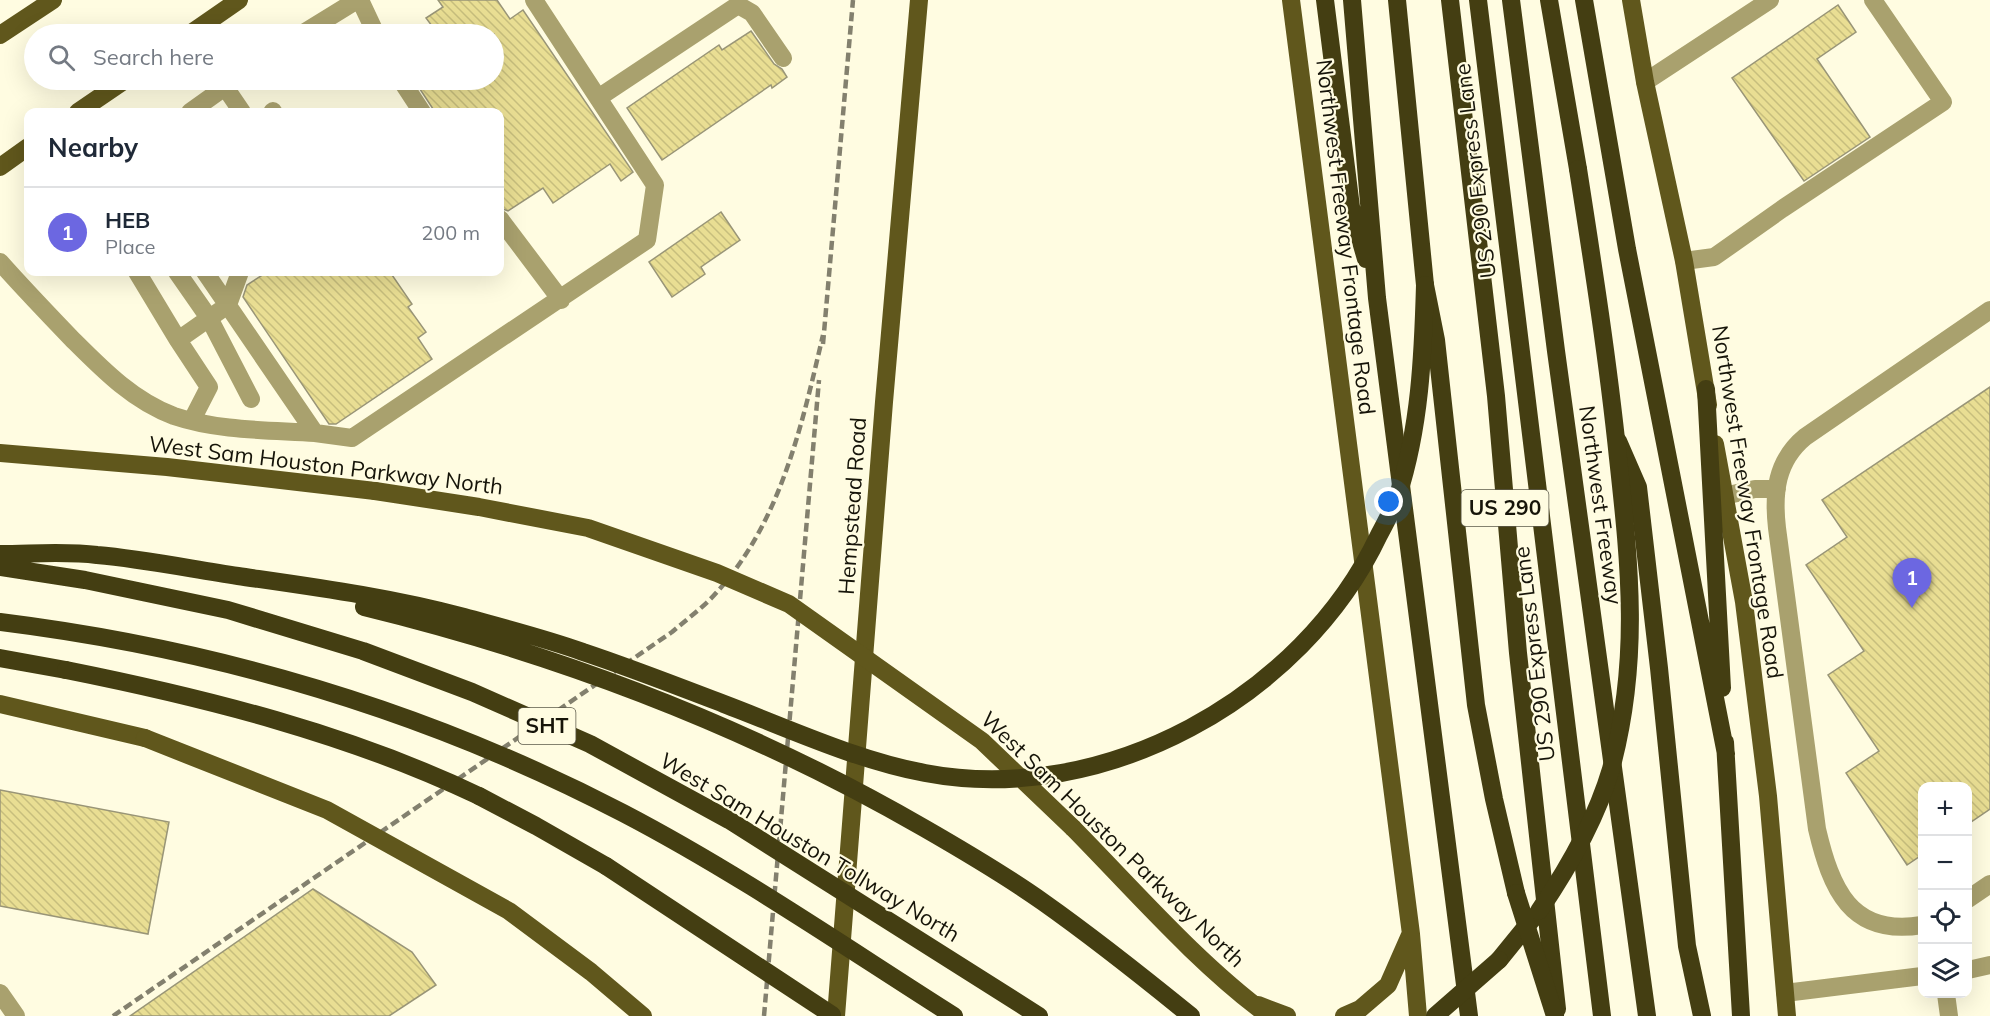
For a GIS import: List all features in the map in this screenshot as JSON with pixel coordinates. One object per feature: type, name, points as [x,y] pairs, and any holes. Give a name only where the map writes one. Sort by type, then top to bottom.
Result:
[{"type":"highway","points":[[1325,0],[1351,207],[1377,298]]},
{"type":"highway","points":[[1352,0],[1377,298],[1469,1016]]},
{"type":"highway","points":[[1396,0],[1425,285],[1436,340],[1476,705],[1494,799],[1516,893],[1557,1016]]},
{"type":"highway","name":"US 290","points":[[1450,0],[1496,396],[1518,653],[1557,1016]]},
{"type":"highway","name":"US 290 Express Lane","points":[[1478,0],[1602,1016]]},
{"type":"highway","name":"Northwest Freeway","points":[[1511,0],[1557,363],[1647,1016]]},
{"type":"highway","points":[[1435,1016],[1499,960],[1539,911],[1573,858],[1587,830],[1610,770],[1627,688],[1631,626],[1629,566],[1616,438],[1600,312],[1549,0]]},
{"type":"highway","points":[[1584,0],[1627,249],[1726,754]]},
{"type":"highway","points":[[0,554],[95,554],[347,591],[459,616],[557,644],[652,676],[877,763],[930,774],[983,779],[1034,777],[1100,764],[1166,742],[1219,713],[1283,665],[1331,614],[1368,559],[1397,497],[1415,424],[1423,356],[1425,285]]},
{"type":"highway","points":[[1706,389],[1741,1016]]},
{"type":"highway","points":[[1616,438],[1638,487],[1687,946],[1702,1016]]},
{"type":"highway","name":"West Sam Houston Tollway North","points":[[0,567],[85,580],[228,610],[363,651],[472,692],[590,744],[729,820],[1039,1016]]},
{"type":"highway","points":[[233,575],[376,610],[589,673],[695,713],[788,755],[880,803],[966,853],[1041,901],[1128,965],[1191,1016]]},
{"type":"highway","name":"SHT","points":[[0,622],[88,635],[206,658],[330,692],[469,742],[566,785],[650,827],[742,882],[954,1016]]},
{"type":"highway","points":[[0,658],[122,681],[236,710],[335,738],[425,771],[508,811],[591,857],[834,1016]]},
{"type":"main road","points":[[0,35],[53,0]]},
{"type":"main road","name":"Hempstead Road","points":[[834,1016],[919,0]]},
{"type":"main road","name":"Northwest Freeway Frontage Road","points":[[1291,0],[1411,934],[1418,1016]]},
{"type":"main road","name":"Northwest Freeway Frontage Road","points":[[1631,0],[1645,82],[1684,261],[1744,602],[1766,784],[1787,1016]]},
{"type":"main road","points":[[206,24],[233,3]]},
{"type":"main road","points":[[84,108],[110,90]]},
{"type":"main road","points":[[0,167],[24,150]]},
{"type":"main road","name":"West Sam Houston Parkway North","points":[[0,453],[167,467],[375,491],[479,507],[588,528],[717,573],[789,603],[982,741],[1073,828],[1186,944],[1251,1003],[1269,1016]]},
{"type":"main road","points":[[0,704],[145,738],[327,810],[509,911],[591,972],[643,1016]]},
{"type":"main road","points":[[1344,1016],[1360,1009],[1388,985],[1411,934]]},
{"type":"main road","points":[[1417,994],[1424,1016]]},
{"type":"main road","points":[[1251,1003],[1287,1016]]},
{"type":"street","points":[[318,24],[358,0],[371,24]]},
{"type":"street","points":[[0,262],[48,314],[128,391],[173,416],[216,426],[352,438],[561,300],[647,240],[655,185],[534,0]]},
{"type":"street","points":[[1645,82],[1770,0]]},
{"type":"street","points":[[1684,261],[1714,257],[1943,102],[1873,0]]},
{"type":"street","points":[[598,98],[738,5],[752,13],[783,58]]},
{"type":"street","points":[[195,108],[216,90]]},
{"type":"street","points":[[228,90],[240,108]]},
{"type":"street","points":[[408,90],[419,108]]},
{"type":"street","points":[[504,224],[561,300]]},
{"type":"street","points":[[139,276],[209,387],[192,420]]},
{"type":"street","points":[[180,276],[209,318],[251,399]]},
{"type":"street","points":[[208,276],[315,433]]},
{"type":"street","points":[[178,340],[228,304],[238,276]]},
{"type":"street","points":[[1918,926],[1893,927],[1864,917],[1853,910],[1844,899],[1828,872],[1817,829],[1789,621],[1777,528],[1777,489],[1784,461],[1792,447],[1990,310]]},
{"type":"street","points":[[1724,496],[1755,489],[1777,489]]},
{"type":"street","points":[[1972,896],[1990,884]]},
{"type":"street","points":[[1972,969],[1990,965]]},
{"type":"street","points":[[1785,993],[1918,977]]},
{"type":"street","points":[[0,993],[16,1016]]},
{"type":"street","points":[[1947,998],[1949,1016]]},
{"type":"building","points":[[438,0],[497,0],[510,19],[523,10],[633,172],[621,181],[610,164],[553,203],[543,188],[508,211],[504,210],[504,108],[432,108],[421,90],[504,90],[504,24],[430,24],[426,18],[443,7]]},
{"type":"building","points":[[1838,5],[1856,32],[1817,59],[1870,137],[1804,181],[1732,78]]},
{"type":"building","points":[[751,31],[774,64],[782,69],[787,77],[772,88],[771,85],[662,160],[627,108],[719,45],[722,50]]},
{"type":"building","points":[[721,212],[740,240],[701,267],[705,274],[672,297],[649,262]]},
{"type":"building","points":[[261,276],[393,276],[412,304],[408,307],[426,332],[418,338],[432,359],[336,424],[329,424],[243,297],[247,285]]},
{"type":"building","points":[[1990,387],[1990,809],[1972,821],[1972,782],[1918,782],[1918,857],[1907,865],[1846,773],[1879,751],[1828,675],[1864,651],[1806,565],[1847,537],[1822,500]]},
{"type":"building","points":[[0,790],[169,822],[148,934],[0,906]]},
{"type":"building","points":[[313,889],[412,952],[436,985],[389,1016],[130,1016]]},
{"type":"railway","points":[[823,344],[853,0]]},
{"type":"railway","points":[[113,1016],[672,632],[707,603],[739,564],[758,535],[773,503],[797,437],[823,335]]},
{"type":"railway","points":[[764,1016],[819,380]]},
{"type":"place","name":"HEB","points":[[1912,608]]}]
